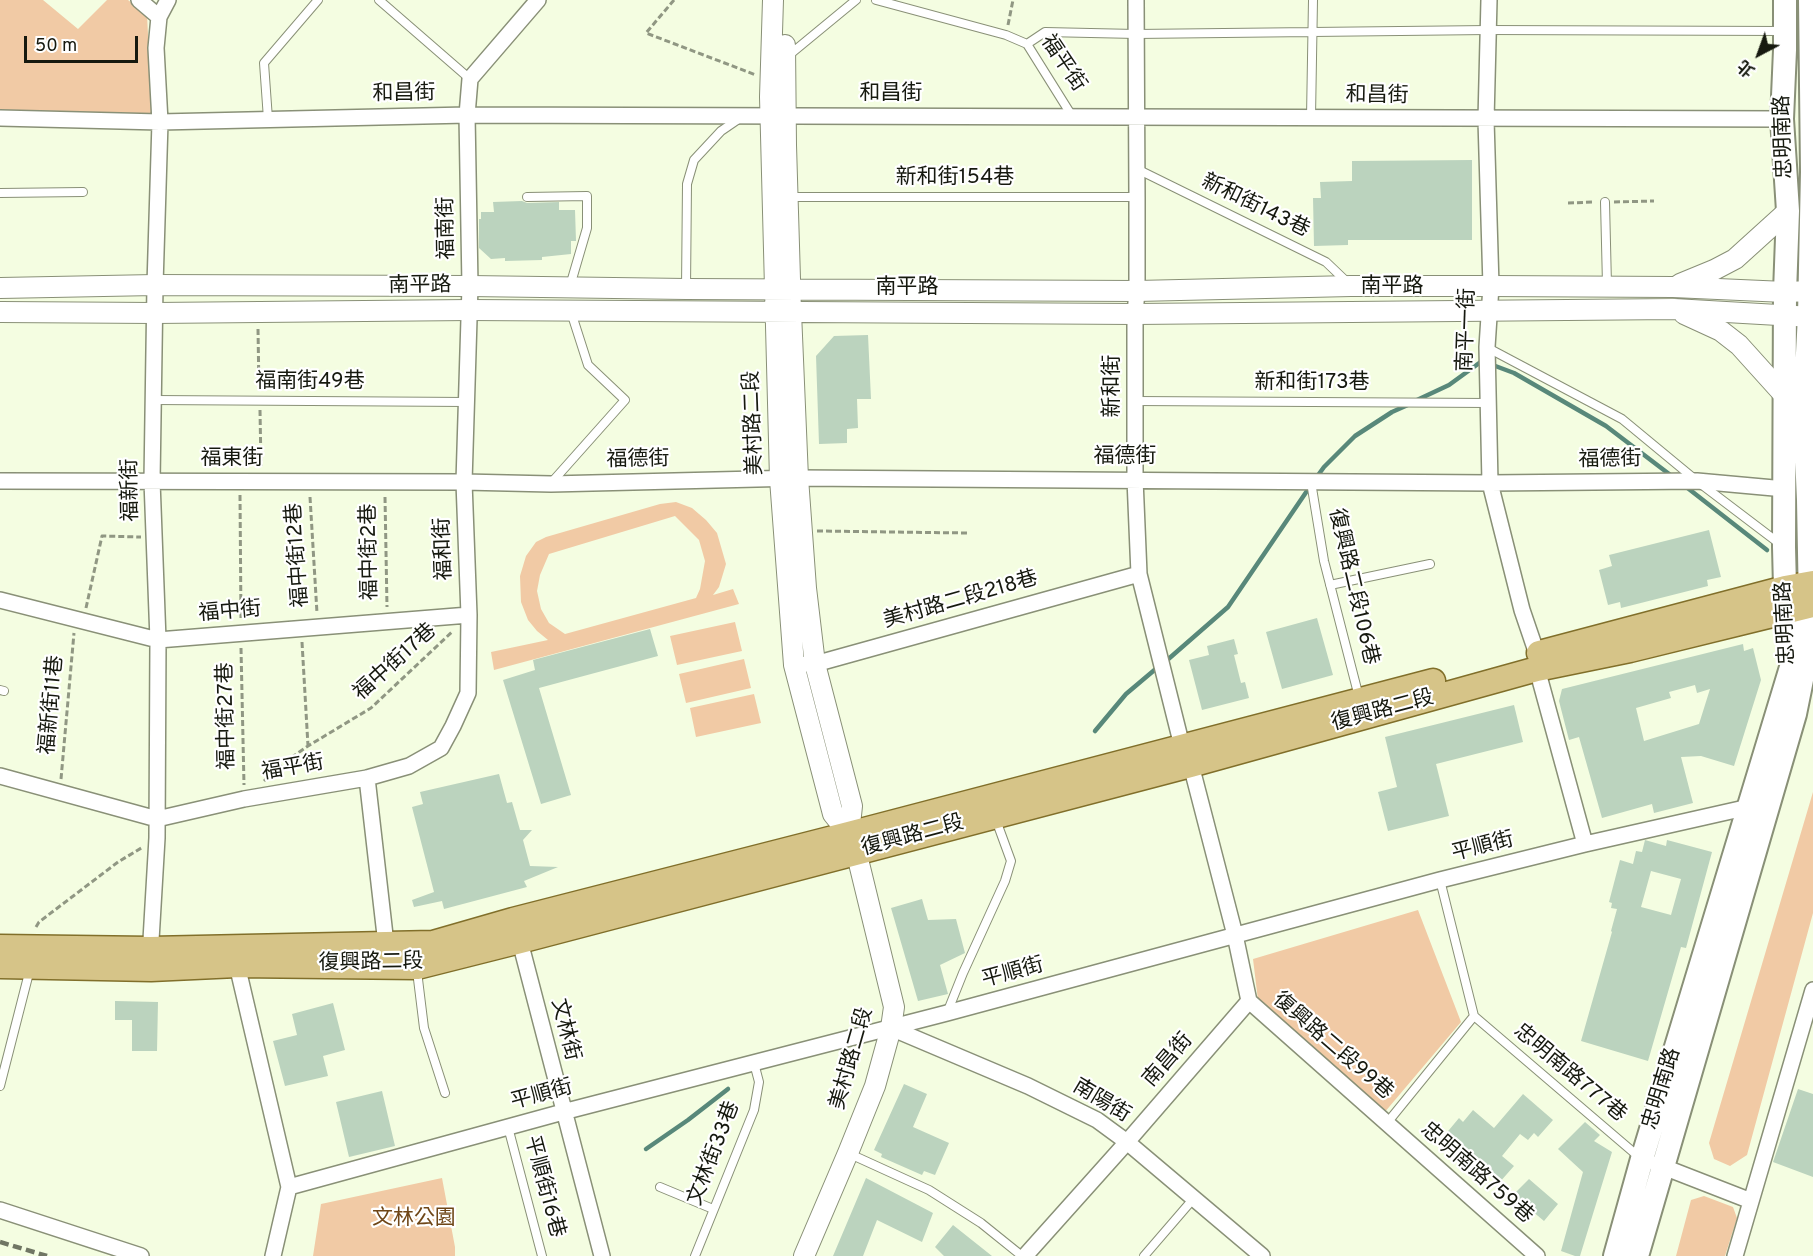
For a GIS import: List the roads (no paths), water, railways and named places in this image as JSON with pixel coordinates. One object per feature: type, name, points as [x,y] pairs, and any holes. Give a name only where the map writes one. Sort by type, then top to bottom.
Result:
[{"type":"main road","name":"忠明南路","points":[[1637,1256],[1652,1163],[1749,807],[1792,664],[1804,597],[1784,547],[1785,292],[1788,211],[1782,119],[1785,0]]},
{"type":"main road","name":"忠明南路","points":[[1615,1256],[1652,1163],[1795,714],[1806,665],[1804,597],[1808,500],[1813,172],[1810,0]]},
{"type":"main road","name":"復興路二段","points":[[150,959],[433,943],[516,930],[1537,662],[1804,597]]},
{"type":"main road","name":"復興路二段","points":[[853,843],[995,816],[1359,700],[1537,662]]},
{"type":"main road","name":"復興路二段","points":[[0,966],[28,958],[150,959],[237,965],[417,967],[516,930]]},
{"type":"main road","name":"復興路二段","points":[[0,947],[28,958]]},
{"type":"street","points":[[139,0],[159,17]]},
{"type":"street","name":"福新街","points":[[157,819],[158,640],[152,481],[160,122],[156,48],[159,17],[168,0]]},
{"type":"street","points":[[470,79],[538,0]]},
{"type":"street","name":"美村路二段","points":[[773,0],[771,81],[778,116]]},
{"type":"street","name":"美村路二段","points":[[786,0],[785,58],[778,116],[795,665],[833,814],[853,843]]},
{"type":"street","name":"新和街","points":[[1136,0],[1135,479],[1139,574],[1186,755]]},
{"type":"street","name":"南平一街","points":[[1489,0],[1486,120],[1491,286],[1487,347],[1490,483],[1585,844]]},
{"type":"street","name":"福南街","points":[[464,482],[470,286],[467,115],[470,79]]},
{"type":"street","name":"和昌街","points":[[0,118],[160,122],[467,115],[1137,116],[1486,120],[1782,119]]},
{"type":"street","points":[[1672,287],[1735,259],[1788,211]]},
{"type":"street","name":"南平路","points":[[0,288],[155,285],[1137,291],[1351,286],[1491,286],[1672,287],[1811,291]]},
{"type":"street","points":[[1674,309],[1721,331],[1740,345],[1785,396]]},
{"type":"street","name":"南平路","points":[[0,312],[469,310],[1135,314],[1674,309],[1811,316]]},
{"type":"street","name":"美村路二段","points":[[789,478],[802,531],[814,664],[852,806],[853,843],[894,1006],[891,1028],[875,1086],[804,1256]]},
{"type":"street","name":"福德街","points":[[464,482],[551,484],[789,478],[1490,483],[1697,481],[1785,489]]},
{"type":"street","name":"福東街","points":[[0,481],[464,482]]},
{"type":"street","name":"福和街","points":[[464,482],[469,615]]},
{"type":"street","name":"美村路二段218巷","points":[[795,665],[814,664],[1139,574]]},
{"type":"street","name":"福中街","points":[[0,600],[158,640],[469,615]]},
{"type":"street","name":"福平街","points":[[157,819],[244,799],[367,778],[409,766],[441,748],[468,693],[469,615]]},
{"type":"street","name":"復興路二段99巷","points":[[1186,755],[1235,934],[1249,1001],[1387,1123]]},
{"type":"street","points":[[0,776],[157,819],[150,959]]},
{"type":"street","points":[[367,778],[386,944]]},
{"type":"street","name":"平順街","points":[[289,1186],[563,1112],[891,1028],[1440,880],[1749,807]]},
{"type":"street","name":"文林街","points":[[516,930],[602,1256]]},
{"type":"street","points":[[237,965],[289,1186],[273,1256]]},
{"type":"street","points":[[1735,1256],[1813,990]]},
{"type":"street","name":"南昌街","points":[[1024,1256],[1127,1142],[1249,1001]]},
{"type":"street","name":"南陽街","points":[[891,1028],[1028,1086],[1097,1120],[1127,1142],[1262,1256]]},
{"type":"street","name":"忠明南路759巷","points":[[1387,1123],[1537,1256]]},
{"type":"street","points":[[1652,1163],[1751,1201]]},
{"type":"street","points":[[0,1210],[141,1256]]},
{"type":"lane","points":[[268,119],[264,63],[318,0]]},
{"type":"lane","points":[[379,0],[470,79]]},
{"type":"lane","points":[[785,58],[856,0]]},
{"type":"lane","name":"福平街","points":[[876,0],[1006,35],[1027,44],[1072,116]]},
{"type":"lane","points":[[1311,117],[1313,0]]},
{"type":"lane","points":[[1027,44],[1045,32],[1136,34],[1488,30],[1784,31]]},
{"type":"lane","points":[[686,290],[687,184],[694,160],[721,130],[741,117]]},
{"type":"lane","name":"新和街143巷","points":[[1137,169],[1326,262],[1351,286]]},
{"type":"lane","points":[[0,193],[83,192]]},
{"type":"lane","points":[[527,197],[587,196],[587,228],[569,288]]},
{"type":"lane","name":"新和街154巷","points":[[780,196],[1137,197]]},
{"type":"lane","points":[[1605,202],[1607,287]]},
{"type":"lane","points":[[551,484],[625,400],[588,365],[571,311]]},
{"type":"lane","points":[[1487,347],[1622,419],[1697,481],[1784,547]]},
{"type":"lane","name":"福南街49巷","points":[[154,400],[467,402]]},
{"type":"lane","name":"新和街173巷","points":[[1135,401],[1489,403]]},
{"type":"lane","name":"復興路二段106巷","points":[[1311,482],[1324,561],[1359,700]]},
{"type":"lane","points":[[1330,585],[1430,564]]},
{"type":"lane","points":[[947,1013],[1000,892],[1011,861],[995,816]]},
{"type":"lane","points":[[1440,880],[1474,1016]]},
{"type":"lane","points":[[0,1086],[28,958]]},
{"type":"lane","points":[[417,967],[424,1028],[445,1093]]},
{"type":"lane","name":"忠明南路777巷","points":[[1474,1016],[1652,1163]]},
{"type":"lane","name":"復興路二段99巷","points":[[1387,1123],[1474,1016]]},
{"type":"lane","name":"文林街33巷","points":[[694,1256],[754,1110],[759,1082],[754,1063]]},
{"type":"lane","name":"平順街16巷","points":[[508,1127],[542,1256]]},
{"type":"lane","points":[[848,1153],[929,1190],[981,1223],[1024,1256]]},
{"type":"lane","points":[[660,1187],[713,1209]]},
{"type":"lane","points":[[1144,1256],[1194,1198]]},
{"type":"waterway","points":[[1417,400],[1449,385],[1482,361],[1514,373],[1606,426],[1673,477]]},
{"type":"waterway","points":[[1316,478],[1355,436],[1392,412],[1410,404]]},
{"type":"waterway","points":[[1165,662],[1228,607],[1311,485]]},
{"type":"waterway","points":[[1685,486],[1767,550]]},
{"type":"waterway","points":[[1095,731],[1126,694],[1158,667]]},
{"type":"waterway","points":[[646,1149],[728,1089]]},
{"type":"railway","points":[[0,1242],[47,1256]]},
{"type":"park label","name":"文林公園","points":[[414,1220]]}]
